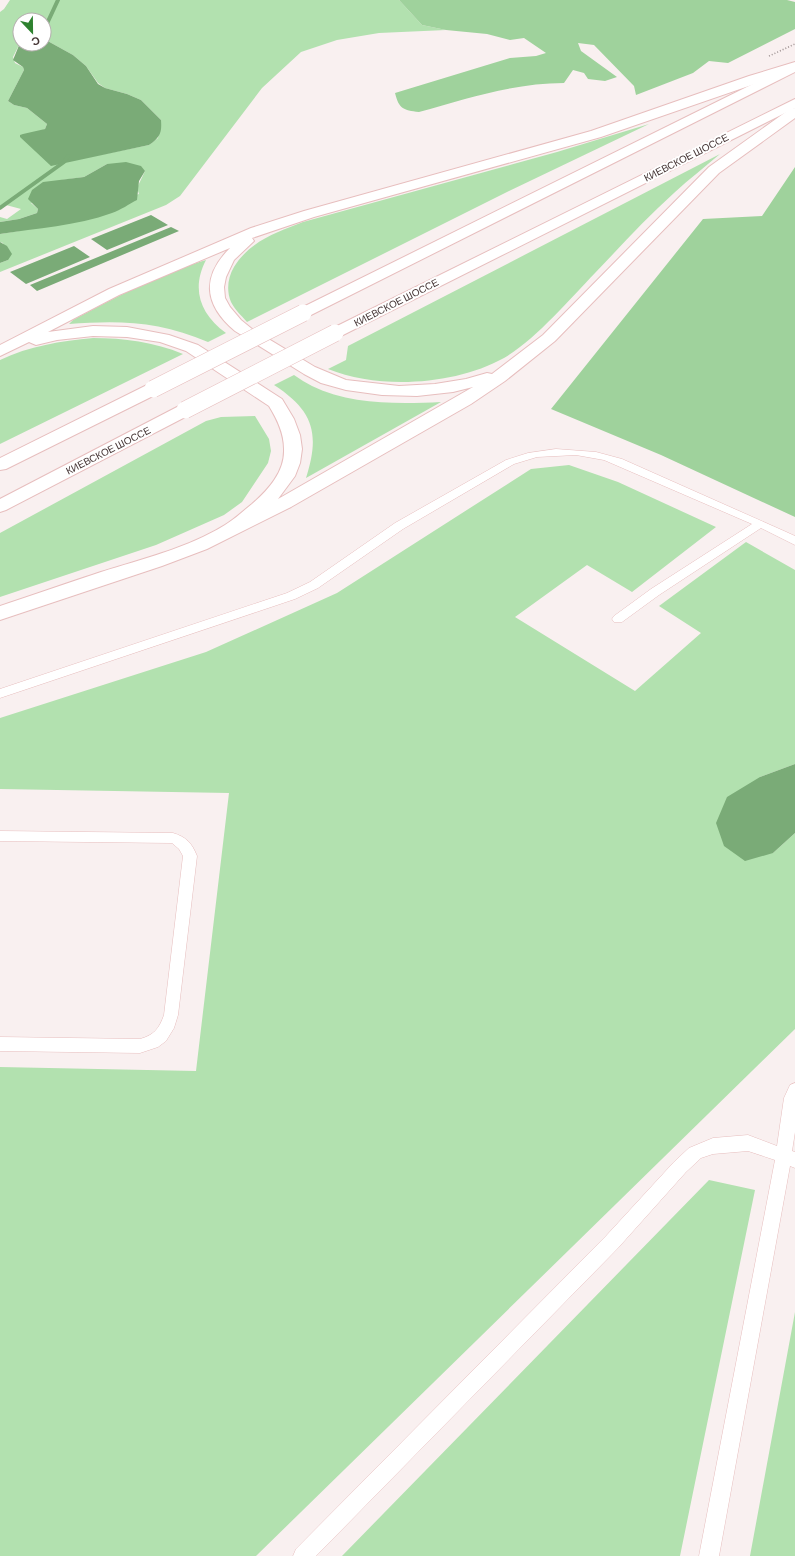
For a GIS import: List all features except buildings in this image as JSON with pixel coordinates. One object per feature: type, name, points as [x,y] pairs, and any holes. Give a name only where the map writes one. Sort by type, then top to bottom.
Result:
[{"type":"main road","points":[[0,352],[71,314],[151,275],[256,231],[309,214],[596,134],[753,78],[795,66]]},
{"type":"main road","points":[[0,465],[795,66]]},
{"type":"main road","name":"КИЕВСКОЕ ШОССЕ","points":[[0,506],[335,333],[795,102]]},
{"type":"main road","points":[[0,614],[172,555],[232,529],[273,510],[311,489],[465,400],[514,366],[554,332],[719,166],[795,112]]},
{"type":"main road","points":[[309,214],[251,238],[234,250],[222,264],[216,279],[219,301],[228,316],[241,328],[314,373],[335,383],[379,390],[414,392],[450,388],[487,378],[514,366]]},
{"type":"main road","points":[[0,352],[46,337],[74,333],[112,331],[147,335],[179,342],[192,348],[271,399],[276,403],[285,416],[292,434],[294,452],[291,466],[285,479],[273,495],[232,529]]},
{"type":"lane","points":[[0,694],[291,596],[314,585],[399,526],[510,462],[529,455],[544,453],[585,453],[611,459],[795,541]]},
{"type":"lane","points":[[618,619],[655,592],[759,524]]},
{"type":"lane","points":[[0,836],[174,838],[184,844],[190,856],[171,1016],[163,1035],[158,1040],[140,1046],[0,1044]]},
{"type":"lane","points":[[709,1556],[779,1187],[789,1158],[792,1098],[795,1090]]},
{"type":"lane","points":[[303,1556],[612,1242],[680,1167],[695,1153],[713,1146],[748,1143],[789,1158]]},
{"type":"shaded area","points":[[10,0],[399,0],[422,25],[446,30],[379,33],[337,40],[301,52],[262,88],[180,196],[166,205],[0,272],[0,263],[8,260],[3,243],[0,242],[0,234],[19,231],[139,194],[137,188],[145,171],[107,164],[84,177],[62,180],[31,203],[38,209],[37,213],[19,219],[0,222],[0,217],[7,219],[21,209],[6,205],[0,209],[0,12]],"holes":[[[12,12],[52,12],[52,43],[73,55],[86,66],[98,83],[105,88],[127,94],[141,100],[161,120],[158,138],[149,145],[50,165],[41,131],[45,129],[47,124],[27,108],[14,105],[8,101],[24,70],[23,67],[15,63],[13,57],[16,52],[12,52]]]},
{"type":"shaded area","points":[[399,0],[787,0],[795,2],[795,29],[728,63],[709,61],[693,73],[636,95],[634,86],[594,45],[578,43],[581,51],[617,77],[605,81],[588,79],[584,73],[573,70],[564,83],[509,89],[472,97],[419,112],[402,108],[395,93],[510,58],[536,56],[546,53],[524,38],[510,40],[487,34],[446,30],[422,25]]},
{"type":"shaded area","points":[[52,43],[73,55],[86,66],[98,84],[105,88],[127,94],[141,100],[161,120],[161,132],[156,140],[149,145],[51,166],[20,137],[20,135],[23,134],[45,129],[47,124],[27,108],[14,105],[8,101],[24,70],[23,67],[13,60],[16,52],[52,52]]},
{"type":"shaded area","points":[[649,124],[505,193],[247,322],[231,302],[228,288],[230,275],[234,267],[248,250],[265,238],[274,234],[303,222],[557,152]]},
{"type":"shaded area","points":[[720,154],[654,212],[540,330],[528,341],[504,358],[485,367],[463,374],[417,382],[371,380],[348,376],[328,369],[346,360],[348,346]]},
{"type":"shaded area","points":[[126,162],[141,166],[145,171],[139,181],[137,200],[122,209],[85,221],[0,234],[0,222],[19,219],[37,213],[38,209],[28,199],[32,190],[43,182],[84,177],[107,164]]},
{"type":"shaded area","points":[[795,167],[795,517],[661,455],[551,409],[703,219],[762,216]]},
{"type":"shaded area","points":[[151,215],[168,225],[107,250],[91,239]]},
{"type":"shaded area","points":[[171,227],[179,231],[37,291],[30,285]]},
{"type":"shaded area","points":[[0,242],[7,246],[12,254],[8,260],[0,263]]},
{"type":"shaded area","points":[[74,246],[90,257],[26,284],[10,272]]},
{"type":"shaded area","points":[[206,260],[201,271],[199,281],[201,300],[204,309],[210,318],[226,333],[208,342],[190,335],[156,326],[122,322],[69,324],[73,320],[104,303],[138,287],[173,271]]},
{"type":"shaded area","points":[[93,338],[139,342],[161,346],[183,354],[0,444],[0,360],[22,351],[45,345]]},
{"type":"shaded area","points":[[294,375],[310,385],[327,392],[359,400],[392,403],[441,402],[306,478],[313,449],[313,436],[310,425],[298,404],[274,385]]},
{"type":"shaded area","points":[[255,416],[269,439],[271,451],[268,463],[242,502],[224,515],[156,545],[0,597],[0,533],[206,421],[221,417]]},
{"type":"shaded area","points":[[569,465],[618,482],[716,527],[632,592],[587,565],[515,617],[635,691],[701,633],[659,606],[746,542],[795,570],[795,764],[760,777],[773,853],[795,833],[795,1029],[256,1556],[0,1556],[0,1067],[196,1071],[229,793],[0,789],[0,718],[206,652],[337,593],[531,469]]},
{"type":"shaded area","points":[[795,764],[795,833],[773,853],[745,861],[724,846],[716,823],[727,797],[760,777]]},
{"type":"shaded area","points":[[709,1180],[755,1190],[680,1556],[342,1556]]},
{"type":"shaded area","points":[[795,1312],[795,1556],[750,1556]]},
{"type":"waterway","points":[[52,13],[58,0]]},
{"type":"waterway","points":[[0,208],[64,162],[68,156]]}]
